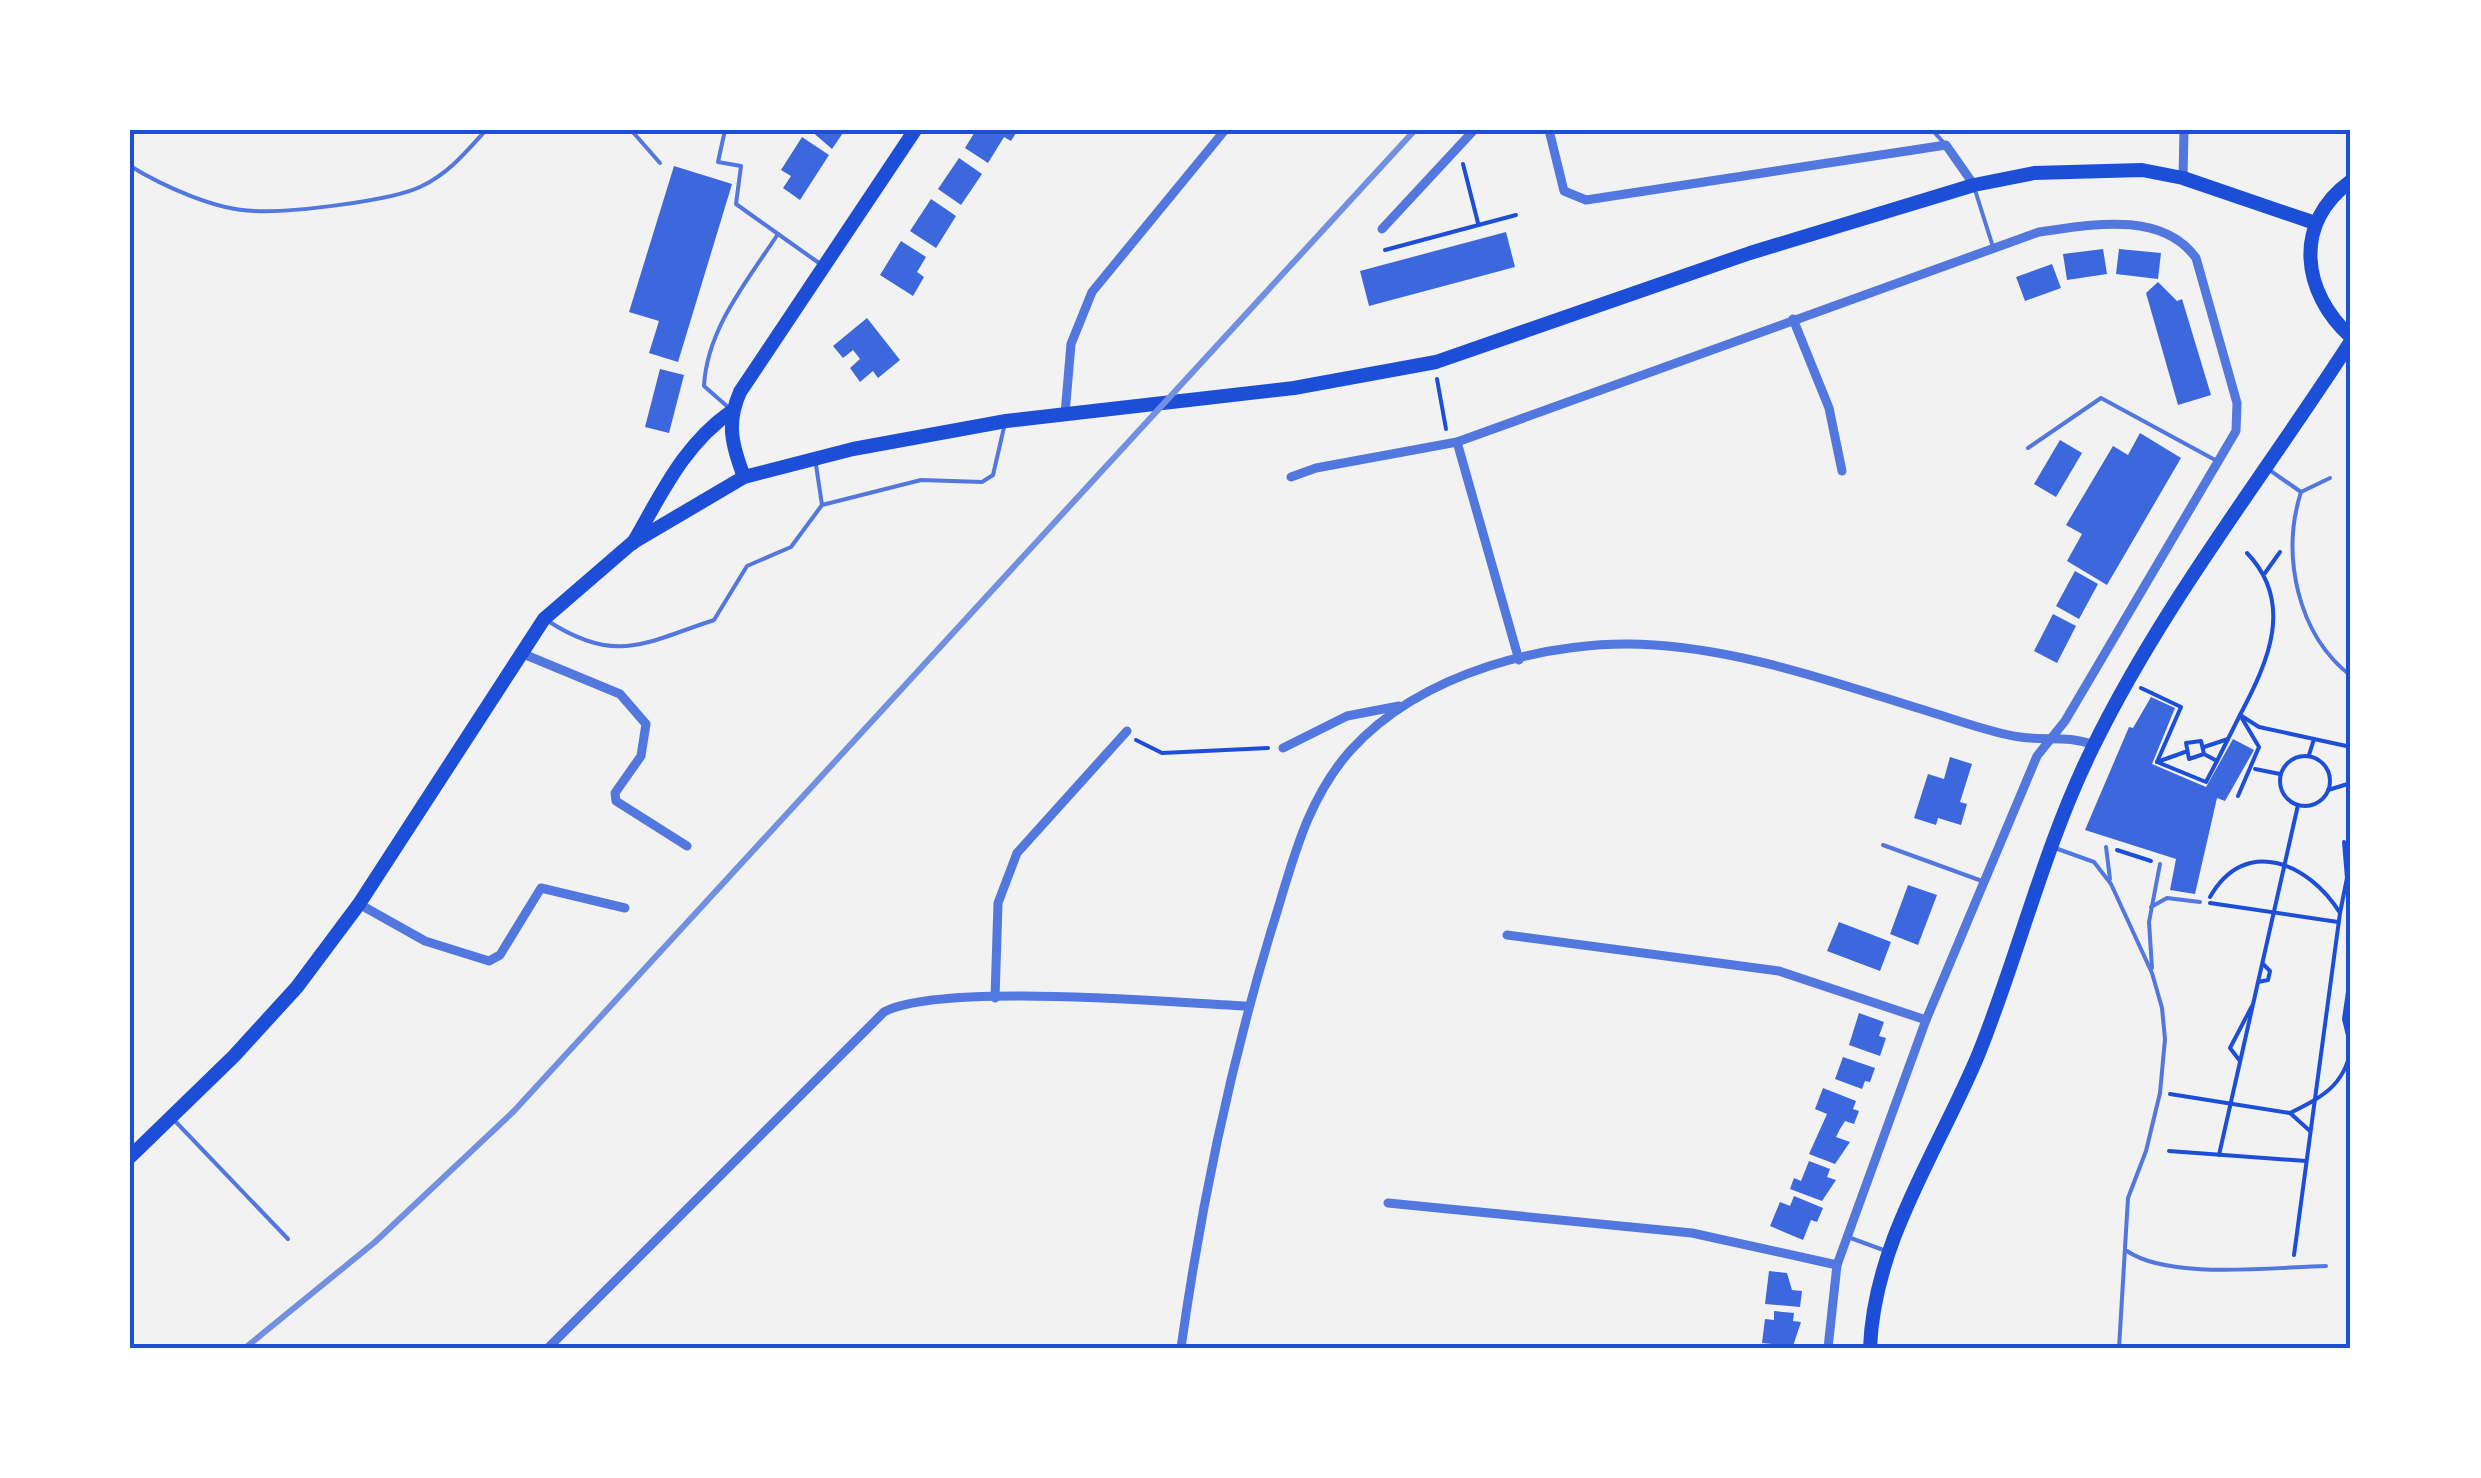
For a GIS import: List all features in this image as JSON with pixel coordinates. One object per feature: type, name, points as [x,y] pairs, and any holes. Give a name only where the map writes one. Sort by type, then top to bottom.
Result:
[{"type":"main road","points":[[632,543],[685,452],[703,431],[732,411],[915,130]]},
{"type":"main road","points":[[130,1156],[297,987],[360,904],[519,652],[544,619],[632,543],[744,476],[1006,421],[1294,388],[1436,362],[1750,254],[1974,185],[2034,172],[2142,170],[2183,178],[2314,223]]},
{"type":"main road","points":[[1870,1348],[1872,1309],[1887,1252],[1979,1053],[2050,846],[2094,745],[2126,682],[2351,339],[2330,319],[2311,278],[2314,223],[2337,192],[2351,181]]},
{"type":"main road","points":[[732,411],[730,438],[744,476]]},
{"type":"street","points":[[1072,413],[1071,344],[1092,292],[1225,130]]},
{"type":"street","points":[[1382,230],[1474,130]]},
{"type":"street","points":[[1549,130],[1564,191],[1586,200],[1946,145],[1974,185]]},
{"type":"street","points":[[2183,178],[2184,130]]},
{"type":"street","points":[[1291,478],[1316,468],[1454,442],[2039,232],[2106,223],[2164,231],[2184,242],[2196,258],[2237,403],[2236,432],[2064,721],[2037,756],[1926,1020],[1837,1265],[1828,1348]]},
{"type":"street","points":[[1793,320],[1828,408],[1842,471]]},
{"type":"street","points":[[1454,442],[1520,660]]},
{"type":"street","points":[[1181,1348],[1196,1242],[1248,1006],[1304,824],[1318,794],[1351,750],[1402,705],[1445,682],[1520,660],[1580,647],[1654,645],[1839,684],[2008,735],[2051,736],[2094,745]]},
{"type":"street","points":[[519,652],[620,694],[646,724],[641,756],[616,793],[616,801],[687,846]]},
{"type":"street","points":[[1283,748],[1347,716],[1402,705]]},
{"type":"street","points":[[996,998],[998,903],[1017,853],[1127,731]]},
{"type":"street","points":[[360,904],[425,941],[489,961],[500,955],[541,888],[624,908]]},
{"type":"street","points":[[1507,935],[1779,971],[1926,1020]]},
{"type":"street","points":[[548,1348],[884,1012],[903,1002],[996,998],[1248,1006]]},
{"type":"street","points":[[1388,1203],[1692,1233],[1837,1265]]},
{"type":"lane","points":[[130,166],[150,178],[253,211],[395,196],[422,186],[454,165],[486,130]]},
{"type":"lane","points":[[631,130],[660,163]]},
{"type":"lane","points":[[725,130],[718,162],[741,166],[736,204],[824,267]]},
{"type":"lane","points":[[1932,130],[1946,145]]},
{"type":"lane","points":[[1974,185],[1993,248]]},
{"type":"lane","points":[[732,411],[704,386],[705,356],[778,234]]},
{"type":"lane","points":[[2028,448],[2101,398],[2217,461]]},
{"type":"lane","points":[[544,619],[581,642],[625,649],[714,620],[747,566],[790,547],[822,505],[922,480],[982,482],[993,476],[1006,421]]},
{"type":"lane","points":[[815,459],[822,505]]},
{"type":"lane","points":[[2268,469],[2301,492]]},
{"type":"lane","points":[[2301,492],[2330,478]]},
{"type":"lane","points":[[2301,492],[2292,535],[2294,573],[2303,609],[2318,640],[2351,676]]},
{"type":"lane","points":[[1883,846],[1982,881]]},
{"type":"lane","points":[[2050,846],[2094,862],[2111,884],[2152,972]]},
{"type":"lane","points":[[2106,847],[2111,884]]},
{"type":"lane","points":[[2118,1348],[2128,1198],[2146,1151],[2160,1093],[2165,1039],[2152,972],[2151,907],[2160,864]]},
{"type":"lane","points":[[2151,907],[2167,898],[2200,902]]},
{"type":"lane","points":[[171,1117],[288,1239]]},
{"type":"lane","points":[[1848,1238],[1887,1252]]},
{"type":"lane","points":[[2126,1251],[2142,1262],[2326,1266]]},
{"type":"path","points":[[1460,154],[1478,224]]},
{"type":"path","points":[[1385,250],[1516,215]]},
{"type":"path","points":[[1436,362],[1440,404],[1454,442]]},
{"type":"path","points":[[2266,573],[2292,535]]},
{"type":"path","points":[[2157,762],[2206,782],[2267,665],[2274,616],[2266,573],[2247,553]]},
{"type":"path","points":[[2126,682],[2181,707],[2157,762]]},
{"type":"path","points":[[2240,715],[2259,726],[2351,747]]},
{"type":"path","points":[[2238,796],[2254,768],[2259,747],[2240,715]]},
{"type":"path","points":[[1127,731],[1142,746],[1162,753],[1283,748]]},
{"type":"path","points":[[2184,752],[2190,759],[2228,739]]},
{"type":"path","points":[[2309,755],[2314,739]]},
{"type":"path","points":[[2184,752],[2186,744],[2193,740],[2217,761]]},
{"type":"path","points":[[2157,762],[2184,752]]},
{"type":"path","points":[[2309,755],[2286,763],[2280,774],[2284,796],[2298,805],[2313,805],[2328,790],[2351,784]]},
{"type":"path","points":[[2309,755],[2329,772],[2328,790]]},
{"type":"path","points":[[2254,768],[2280,774]]},
{"type":"path","points":[[2220,1155],[2298,805]]},
{"type":"path","points":[[2293,1266],[2338,922],[2349,878],[2344,842]]},
{"type":"path","points":[[2106,847],[2160,864]]},
{"type":"path","points":[[2338,922],[2207,903],[2234,868],[2256,863],[2285,865],[2308,873],[2325,888],[2340,913]]},
{"type":"path","points":[[2290,1112],[2326,1096],[2349,1072],[2351,1049],[2344,1018],[2351,971]]},
{"type":"path","points":[[2240,1061],[2230,1048],[2254,1002]]},
{"type":"path","points":[[2160,1093],[2290,1112],[2310,1131]]},
{"type":"path","points":[[2169,1151],[2306,1162]]},
{"type":"building","points":[[810,130],[845,130],[832,149]]},
{"type":"building","points":[[976,130],[1018,130],[1011,141],[1004,137],[988,163],[965,148]]},
{"type":"building","points":[[802,137],[829,155],[800,200],[783,188],[791,176],[781,170]]},
{"type":"building","points":[[959,158],[982,174],[961,205],[938,189]]},
{"type":"building","points":[[674,166],[732,184],[678,362],[649,353],[659,321],[629,312]]},
{"type":"building","points":[[931,199],[956,216],[936,248],[910,231]]},
{"type":"building","points":[[1506,232],[1515,267],[1369,306],[1360,271]]},
{"type":"building","points":[[901,241],[926,257],[917,272],[924,277],[913,296],[880,275]]},
{"type":"building","points":[[2103,249],[2107,274],[2067,280],[2063,254]]},
{"type":"building","points":[[2119,249],[2161,253],[2158,279],[2116,274]]},
{"type":"building","points":[[2052,264],[2061,288],[2025,301],[2016,277]]},
{"type":"building","points":[[2158,282],[2177,301],[2182,299],[2211,395],[2178,405],[2146,293]]},
{"type":"building","points":[[867,318],[900,360],[878,378],[873,371],[860,382],[850,368],[860,359],[853,350],[843,358],[833,346]]},
{"type":"building","points":[[660,369],[684,375],[669,433],[645,427]]},
{"type":"building","points":[[2140,433],[2181,458],[2107,585],[2067,561],[2082,534],[2066,525],[2113,446],[2128,455]]},
{"type":"building","points":[[2060,440],[2082,453],[2056,497],[2034,484]]},
{"type":"building","points":[[2075,571],[2098,584],[2079,619],[2056,606]]},
{"type":"building","points":[[2053,614],[2076,626],[2057,663],[2034,651]]},
{"type":"building","points":[[2151,697],[2175,708],[2152,764],[2206,787],[2233,739],[2254,750],[2225,801],[2217,798],[2195,894],[2170,890],[2176,859],[2085,830],[2129,727],[2133,728]]},
{"type":"building","points":[[1950,757],[1972,764],[1960,802],[1967,804],[1961,825],[1938,818],[1936,825],[1914,818],[1928,774],[1944,779]]},
{"type":"building","points":[[1908,885],[1937,895],[1918,945],[1890,934]]},
{"type":"building","points":[[1839,922],[1891,942],[1880,971],[1827,951]]},
{"type":"building","points":[[1859,1013],[1884,1022],[1879,1036],[1886,1038],[1880,1056],[1849,1045]]},
{"type":"building","points":[[1843,1057],[1875,1068],[1870,1082],[1865,1081],[1862,1089],[1835,1079]]},
{"type":"building","points":[[1823,1088],[1856,1101],[1853,1109],[1859,1111],[1854,1124],[1845,1121],[1836,1137],[1850,1142],[1835,1164],[1809,1154],[1827,1114],[1815,1109]]},
{"type":"building","points":[[1809,1161],[1830,1169],[1827,1177],[1836,1180],[1822,1201],[1790,1189],[1794,1178],[1801,1181]]},
{"type":"building","points":[[1794,1196],[1823,1208],[1817,1222],[1811,1220],[1803,1240],[1770,1226],[1780,1202],[1790,1206]]},
{"type":"building","points":[[1769,1271],[1787,1273],[1792,1290],[1802,1291],[1800,1307],[1765,1304]]},
{"type":"building","points":[[1774,1311],[1794,1313],[1793,1321],[1801,1322],[1793,1346],[1762,1343],[1765,1319],[1774,1320]]},
{"type":"railway","points":[[245,1348],[375,1242],[514,1111],[1415,130]]}]
